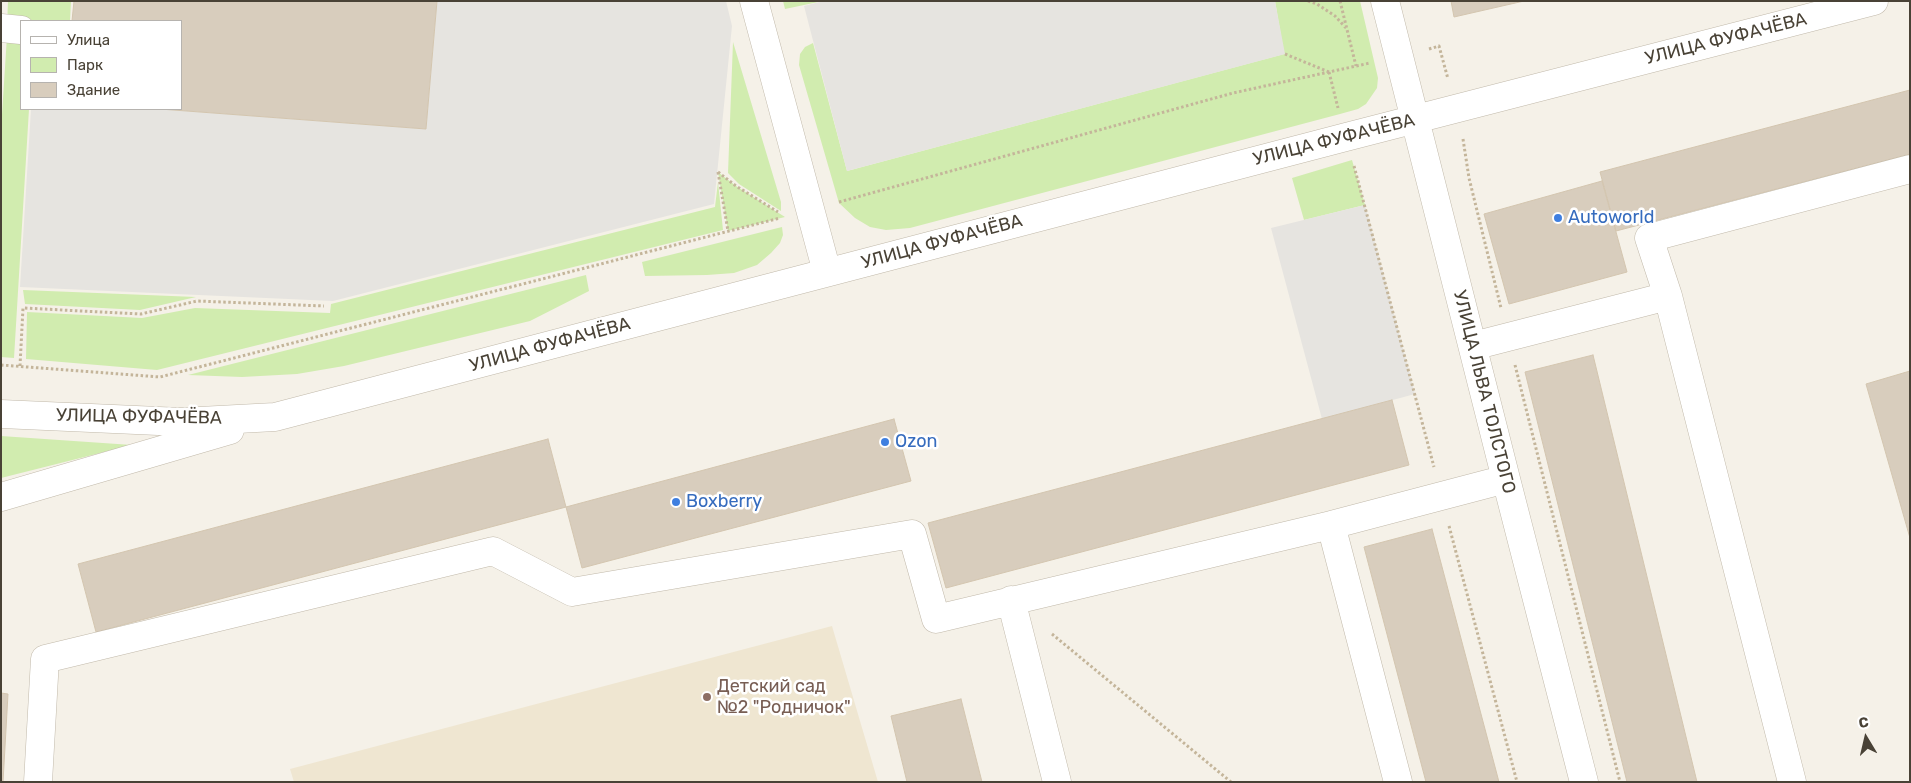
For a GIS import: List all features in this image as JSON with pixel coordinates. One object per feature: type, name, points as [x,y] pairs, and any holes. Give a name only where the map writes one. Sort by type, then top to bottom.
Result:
[{"type":"street","points":[[754,1],[827,272]]},
{"type":"street","name":"УЛИЦА ЛЬВА ТОЛСТОГО","points":[[1385,1],[1584,782]]},
{"type":"street","name":"УЛИЦА ФУФАЧЁВА","points":[[1,414],[182,422],[275,417],[1874,1]]},
{"type":"street","points":[[1,28],[20,30]]},
{"type":"street","points":[[1792,782],[1668,296],[1649,238],[1910,169]]},
{"type":"street","points":[[1473,346],[1668,296]]},
{"type":"street","points":[[1,496],[275,417]]},
{"type":"street","points":[[38,782],[45,659],[493,550],[572,592],[912,534],[936,619],[1331,525],[1506,479]]},
{"type":"street","points":[[1331,525],[1398,782]]},
{"type":"street","points":[[1011,600],[1056,782]]},
{"type":"path","points":[[1308,1],[1317,4],[1335,16],[1347,30]]},
{"type":"path","points":[[1340,1],[1356,66]]},
{"type":"path","points":[[1423,50],[1439,46],[1450,87]]},
{"type":"path","points":[[1285,54],[1329,72]]},
{"type":"path","points":[[810,210],[1233,93],[1374,62]]},
{"type":"path","points":[[1329,72],[1340,114]]},
{"type":"path","points":[[1463,136],[1468,178],[1620,782]]},
{"type":"path","points":[[1352,160],[1365,204]]},
{"type":"path","points":[[1,365],[160,377],[785,217],[736,186],[718,172],[728,231]]},
{"type":"path","points":[[20,366],[23,308],[141,314],[198,301],[324,306]]},
{"type":"path","points":[[1049,631],[1231,782]]},
{"type":"shaded area","points":[[437,1],[726,1],[732,26],[714,204],[333,301],[20,287],[31,110],[173,110],[426,129]]},
{"type":"shaded area","points":[[823,1],[1275,1],[1285,54],[847,171],[804,6]]},
{"type":"shaded area","points":[[1365,205],[1415,394],[1322,419],[1271,228]]},
{"type":"shaded area","name":"Детский сад №2 \"Родничок\"","points":[[832,626],[878,782],[294,782],[290,769]]},
{"type":"green space","points":[[8,1],[71,1],[70,20],[20,20],[7,27]]},
{"type":"green space","points":[[783,1],[823,1],[785,9]]},
{"type":"green space","points":[[1275,1],[1360,1],[1378,78],[1377,88],[1366,104],[1358,109],[1340,114],[910,228],[886,230],[870,227],[855,218],[839,203],[799,65],[800,54],[805,47],[813,43],[847,171],[1284,54]]},
{"type":"green space","points":[[7,36],[20,37],[20,110],[29,110],[14,358],[1,357],[1,130]]},
{"type":"green space","points":[[733,42],[781,202],[781,211],[739,184],[728,173]]},
{"type":"green space","points":[[1352,160],[1365,205],[1304,220],[1292,178]]},
{"type":"green space","points":[[718,172],[736,186],[785,217],[728,231]]},
{"type":"green space","points":[[718,182],[723,230],[157,370],[26,359],[27,312],[142,318],[195,308],[330,313],[331,304],[715,207]]},
{"type":"green space","points":[[782,227],[783,235],[780,243],[757,265],[734,273],[645,276],[642,262]]},
{"type":"green space","points":[[586,275],[589,291],[530,321],[344,366],[297,374],[242,377],[188,375]]},
{"type":"green space","points":[[23,290],[196,297],[140,310],[25,304]]},
{"type":"green space","points":[[1,436],[132,445],[1,478]]},
{"type":"building","points":[[74,1],[437,1],[426,129],[173,110],[182,110],[182,20],[72,20]]},
{"type":"building","points":[[1451,1],[1524,1],[1454,17]]},
{"type":"building","points":[[1910,90],[1910,154],[1616,231],[1600,172]]},
{"type":"building","points":[[1602,181],[1627,272],[1509,304],[1484,214]]},
{"type":"building","points":[[1593,355],[1697,782],[1627,782],[1525,372]]},
{"type":"building","points":[[1910,371],[1910,538],[1866,384]]},
{"type":"building","points":[[1392,400],[1409,465],[946,588],[928,523]]},
{"type":"building","points":[[894,419],[911,481],[582,568],[566,507]]},
{"type":"building","points":[[548,439],[566,507],[96,632],[78,564]]},
{"type":"building","points":[[1432,529],[1499,782],[1426,782],[1364,547]]},
{"type":"building","points":[[1,693],[8,694],[3,782],[1,782]]},
{"type":"building","points":[[961,699],[982,782],[907,782],[891,716]]},
{"type":"place","name":"Autoworld","points":[[1558,218]]},
{"type":"place","name":"Ozon","points":[[885,442]]},
{"type":"place","name":"Boxberry","points":[[676,502]]},
{"type":"place","name":"Детский сад №2 \"Родничок\"","points":[[707,697]]}]
